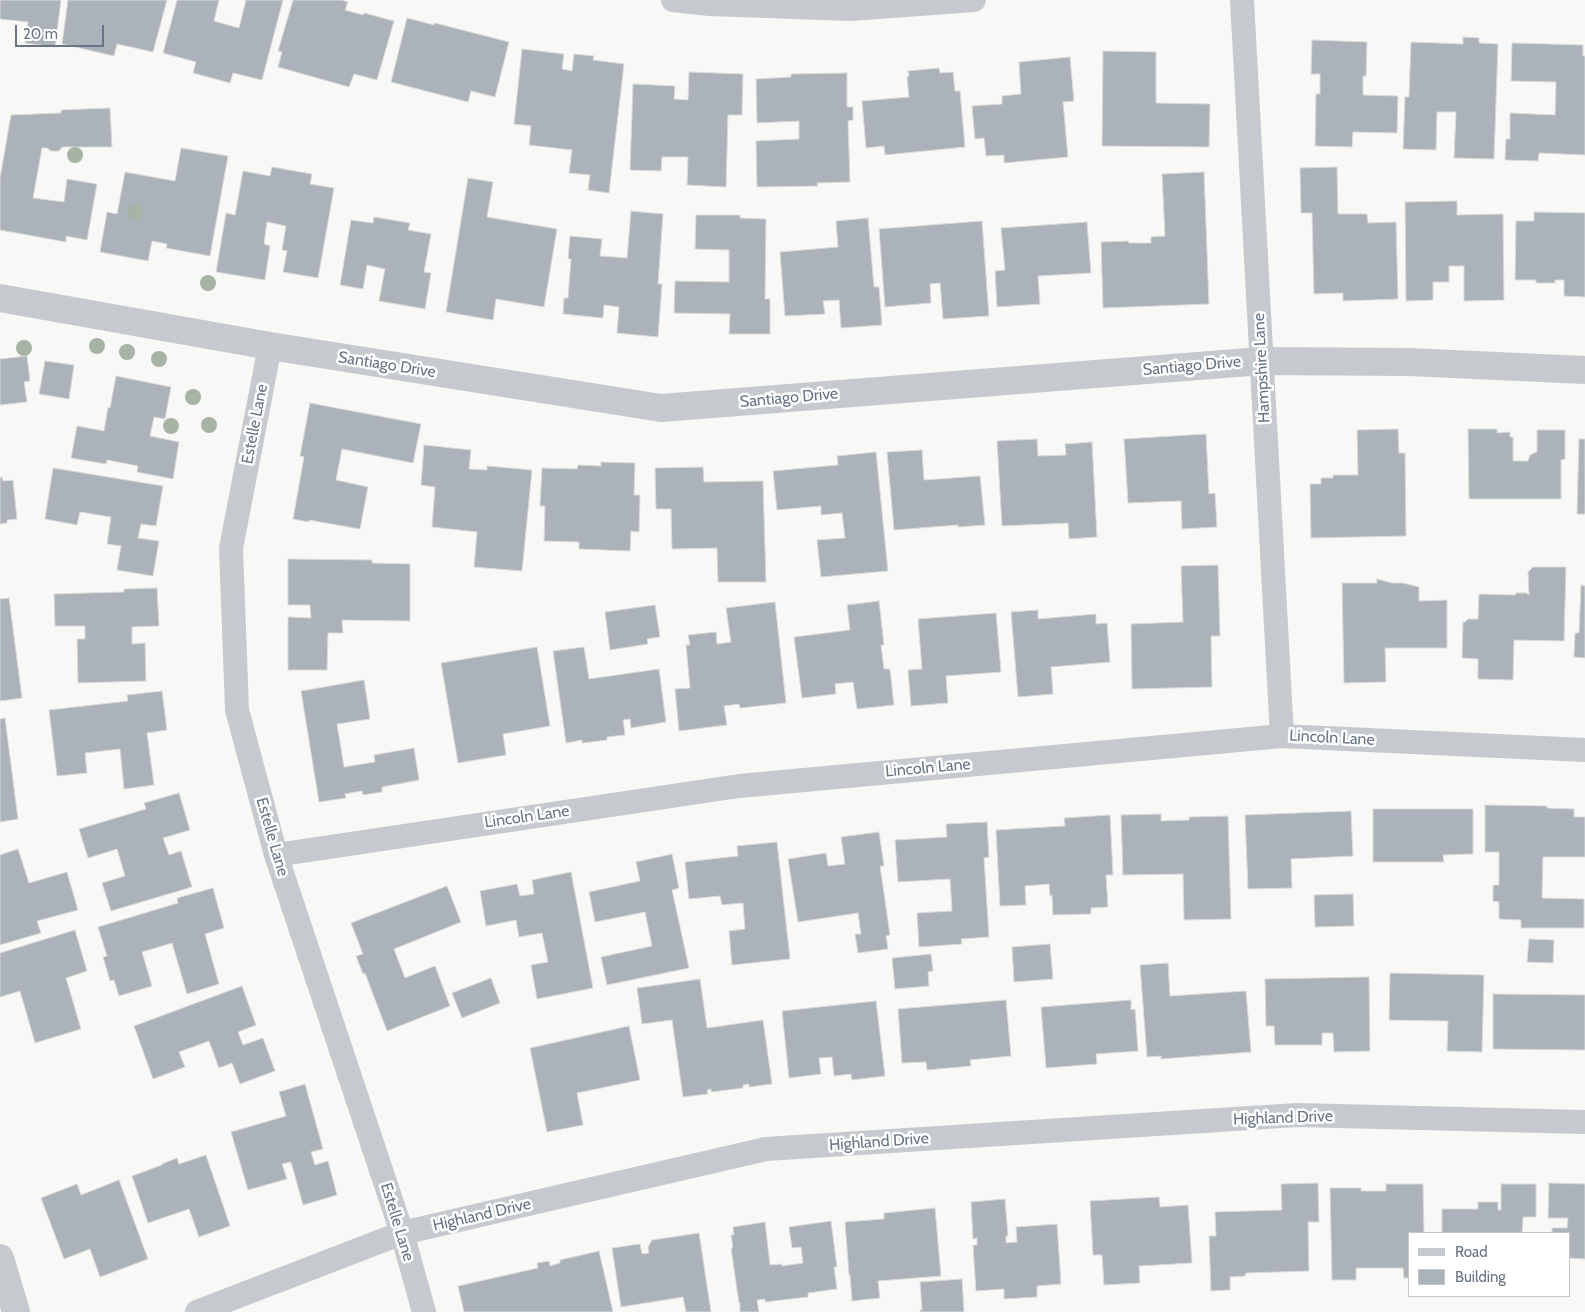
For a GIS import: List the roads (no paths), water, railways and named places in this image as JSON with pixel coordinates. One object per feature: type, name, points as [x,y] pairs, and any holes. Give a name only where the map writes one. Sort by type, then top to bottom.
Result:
[{"type":"street","points":[[673,0],[710,4],[851,9],[974,0]]},
{"type":"street","name":"Hampshire Lane","points":[[1242,0],[1282,736]]},
{"type":"street","name":"Santiago Drive","points":[[0,298],[270,346],[660,408],[1262,361],[1409,362],[1585,370]]},
{"type":"street","name":"Estelle Lane","points":[[270,346],[231,548],[237,710],[276,854],[402,1233],[424,1312]]},
{"type":"street","name":"Lincoln Lane","points":[[276,854],[739,786],[1282,736],[1585,750]]},
{"type":"street","name":"Highland Drive","points":[[197,1312],[402,1233],[766,1149],[1297,1115],[1585,1122]]},
{"type":"street","points":[[0,1258],[16,1312]]}]
